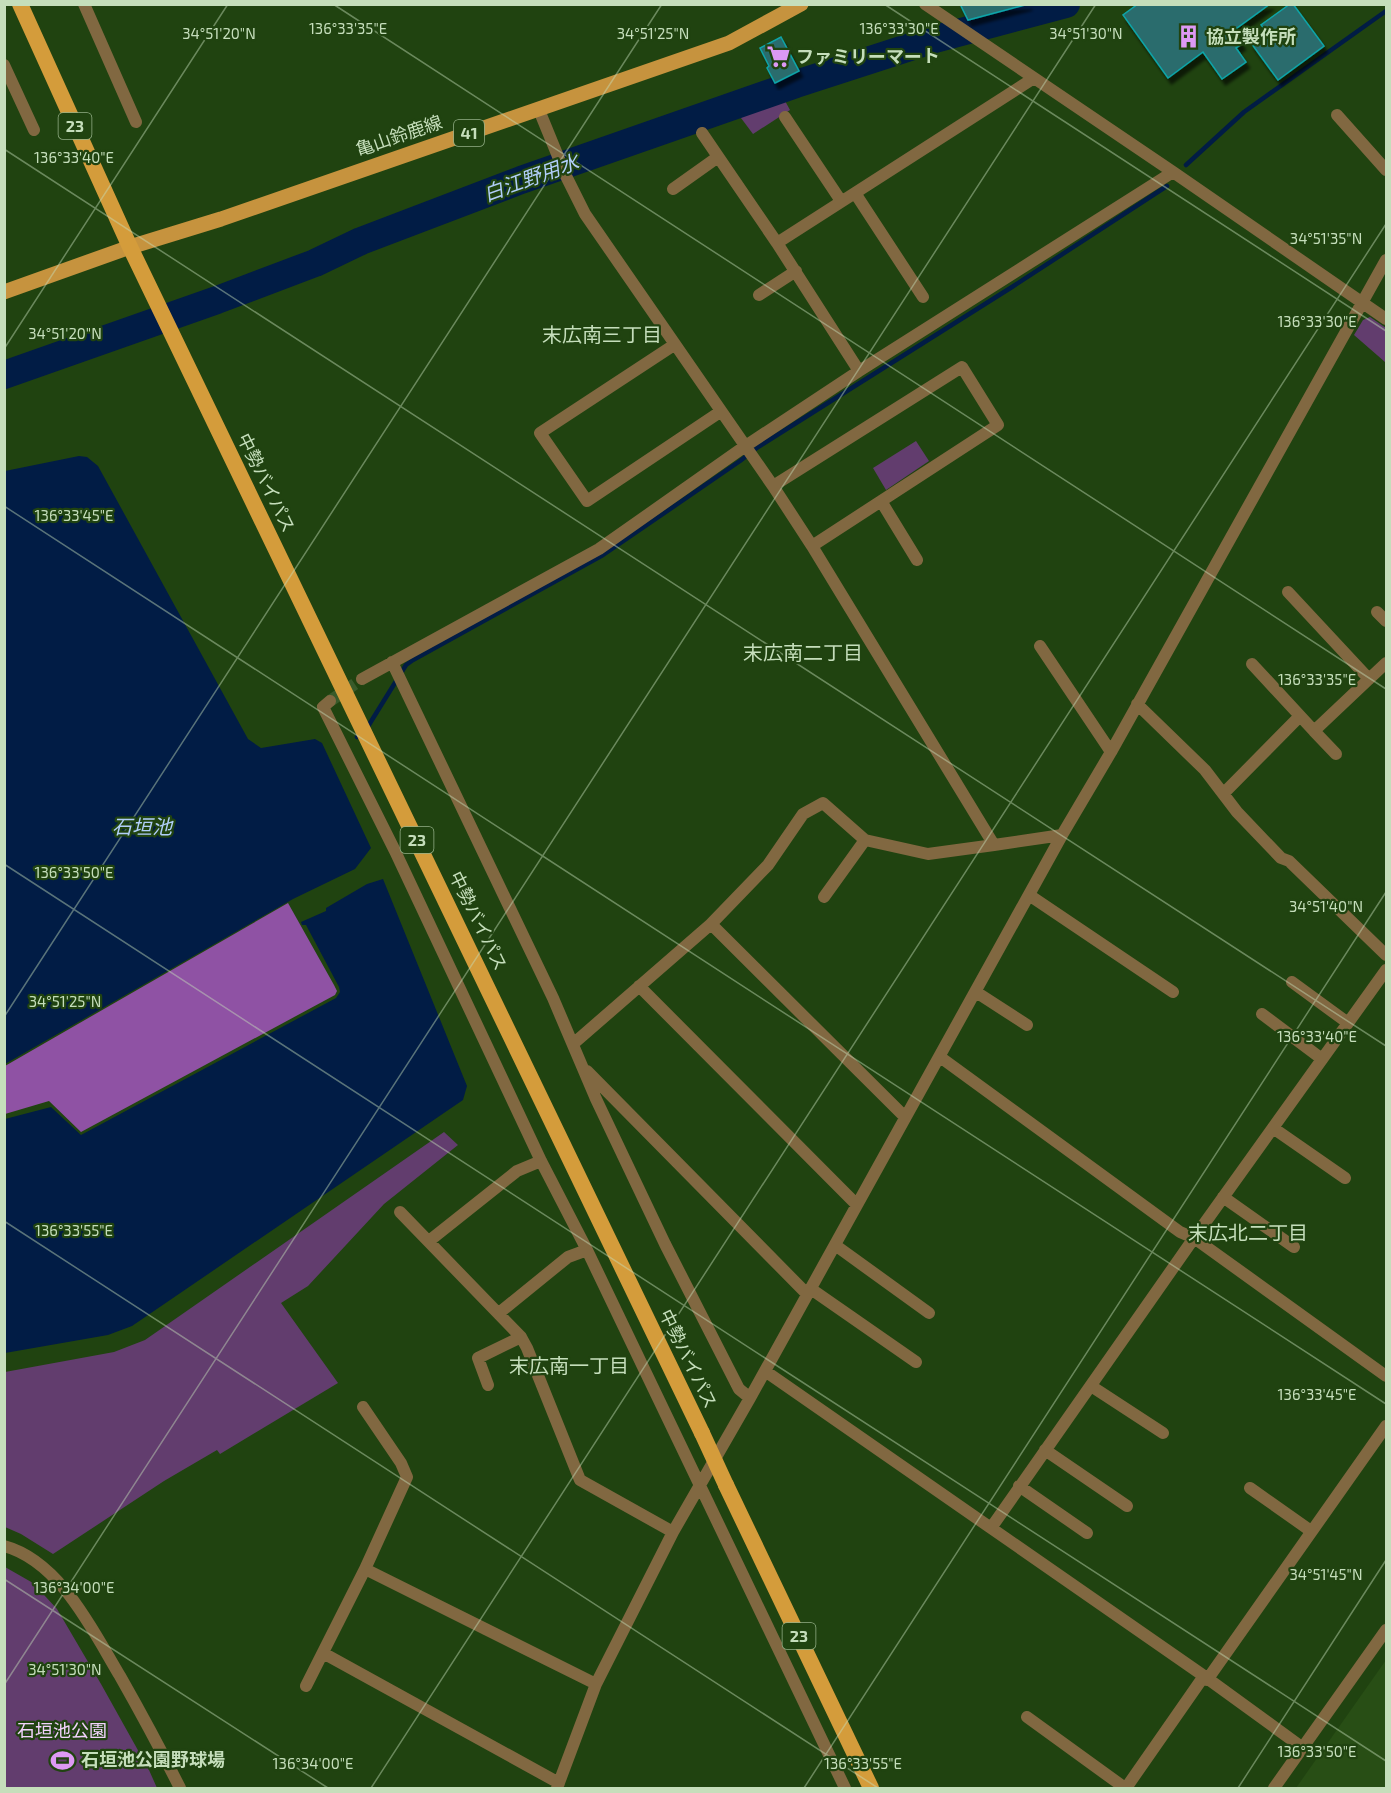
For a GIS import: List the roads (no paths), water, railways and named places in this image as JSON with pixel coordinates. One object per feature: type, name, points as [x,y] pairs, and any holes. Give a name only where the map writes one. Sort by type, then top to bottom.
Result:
[{"type":"highway","name":"中勢バイパス","points":[[20,4],[130,247],[871,1788]]},
{"type":"main road","name":"亀山鈴鹿線","points":[[4,292],[729,43],[801,4]]},
{"type":"street","points":[[84,4],[136,122]]},
{"type":"street","points":[[925,4],[1386,319]]},
{"type":"street","points":[[4,65],[34,130]]},
{"type":"street","points":[[777,243],[1034,78]]},
{"type":"street","points":[[539,110],[558,158],[585,214],[812,546],[994,845]]},
{"type":"street","points":[[1337,115],[1386,170]]},
{"type":"street","points":[[785,117],[841,201]]},
{"type":"street","points":[[702,133],[796,271],[860,371]]},
{"type":"street","points":[[673,189],[718,157]]},
{"type":"street","points":[[362,679],[599,549],[744,447],[1173,172]]},
{"type":"street","points":[[855,193],[923,297]]},
{"type":"street","points":[[323,1653],[558,1786],[596,1684],[673,1532],[1386,260]]},
{"type":"street","points":[[759,295],[796,271]]},
{"type":"street","points":[[674,345],[540,433],[573,482],[587,501],[720,412]]},
{"type":"street","points":[[773,486],[962,367],[999,425],[812,546]]},
{"type":"street","points":[[881,501],[917,560]]},
{"type":"street","points":[[1288,592],[1370,679]]},
{"type":"street","points":[[1377,612],[1386,621]]},
{"type":"street","points":[[1040,646],[1111,752]]},
{"type":"street","points":[[392,662],[553,998],[665,1244],[739,1389],[750,1398]]},
{"type":"street","points":[[1314,731],[1386,663]]},
{"type":"street","points":[[1252,664],[1336,754]]},
{"type":"street","points":[[330,701],[323,707],[395,851],[541,1161],[587,1250],[845,1788]]},
{"type":"street","points":[[1137,704],[1205,771],[1237,812],[1281,858],[1289,861],[1386,955]]},
{"type":"street","points":[[1223,794],[1300,716]]},
{"type":"street","points":[[573,1044],[711,924],[768,865],[803,814],[823,803],[865,840],[928,854],[1062,835]]},
{"type":"street","points":[[824,897],[865,840]]},
{"type":"street","points":[[1029,895],[1173,992]]},
{"type":"street","points":[[711,924],[905,1117]]},
{"type":"street","points":[[991,1528],[1194,1238],[1386,970]]},
{"type":"street","points":[[1292,982],[1348,1023]]},
{"type":"street","points":[[639,986],[857,1205]]},
{"type":"street","points":[[976,992],[1027,1026]]},
{"type":"street","points":[[1262,1014],[1322,1059]]},
{"type":"street","points":[[940,1057],[1180,1232],[1194,1238],[1386,1376]]},
{"type":"street","points":[[582,1066],[809,1291],[916,1362]]},
{"type":"street","points":[[1273,1128],[1346,1178]]},
{"type":"street","points":[[429,1241],[517,1171],[541,1161]]},
{"type":"street","points":[[1224,1197],[1294,1246]]},
{"type":"street","points":[[400,1212],[521,1337],[580,1480],[673,1532]]},
{"type":"street","points":[[835,1245],[929,1313]]},
{"type":"street","points":[[499,1313],[568,1257],[587,1250]]},
{"type":"street","points":[[488,1385],[478,1358],[521,1337]]},
{"type":"street","points":[[765,1371],[1303,1748]]},
{"type":"street","points":[[1091,1386],[1163,1433]]},
{"type":"street","points":[[306,1686],[365,1569],[407,1477],[401,1463],[363,1407]]},
{"type":"street","points":[[1027,1718],[1125,1788],[1386,1426]]},
{"type":"street","points":[[1045,1450],[1127,1506]]},
{"type":"street","points":[[1019,1486],[1087,1533]]},
{"type":"street","points":[[1250,1488],[1311,1531]]},
{"type":"street","points":[[4,1546],[34,1560],[51,1574],[83,1613],[149,1728],[180,1788]]},
{"type":"street","points":[[365,1569],[596,1684]]},
{"type":"street","points":[[1275,1788],[1386,1630]]},
{"type":"water","name":"石垣池","points":[[79,456],[87,457],[98,466],[248,739],[261,748],[315,739],[322,743],[371,848],[355,869],[293,899],[5,1064],[5,471]]},
{"type":"water","points":[[383,879],[467,1086],[463,1100],[132,1326],[108,1335],[5,1353],[5,1119],[51,1107],[81,1135],[336,998],[340,992],[339,987],[306,925],[302,925],[301,922],[326,911],[326,908],[367,884]]},
{"type":"waterway","name":"白江野用水","points":[[4,375],[217,300],[315,263],[361,241],[521,180],[796,84],[935,39],[1066,4]]},
{"type":"waterway","points":[[1186,165],[1244,112],[1386,11]]},
{"type":"waterway","points":[[357,737],[367,728],[406,665],[413,660],[603,555],[758,447],[1167,186]]},
{"type":"tunnel","points":[[330,701],[362,679]]},
{"type":"place","name":"協立製作所","points":[[1188,37]]},
{"type":"place","name":"ファミリーマート","points":[[778,57]]},
{"type":"place","name":"石垣池公園野球場","points":[[63,1760]]},
{"type":"district","name":"末広南三丁目","points":[[602,335]]},
{"type":"district","name":"末広南二丁目","points":[[803,653]]},
{"type":"district","name":"末広北二丁目","points":[[1248,1233]]},
{"type":"district","name":"末広南一丁目","points":[[569,1366]]},
{"type":"park label","name":"石垣池公園","points":[[62,1731]]}]
